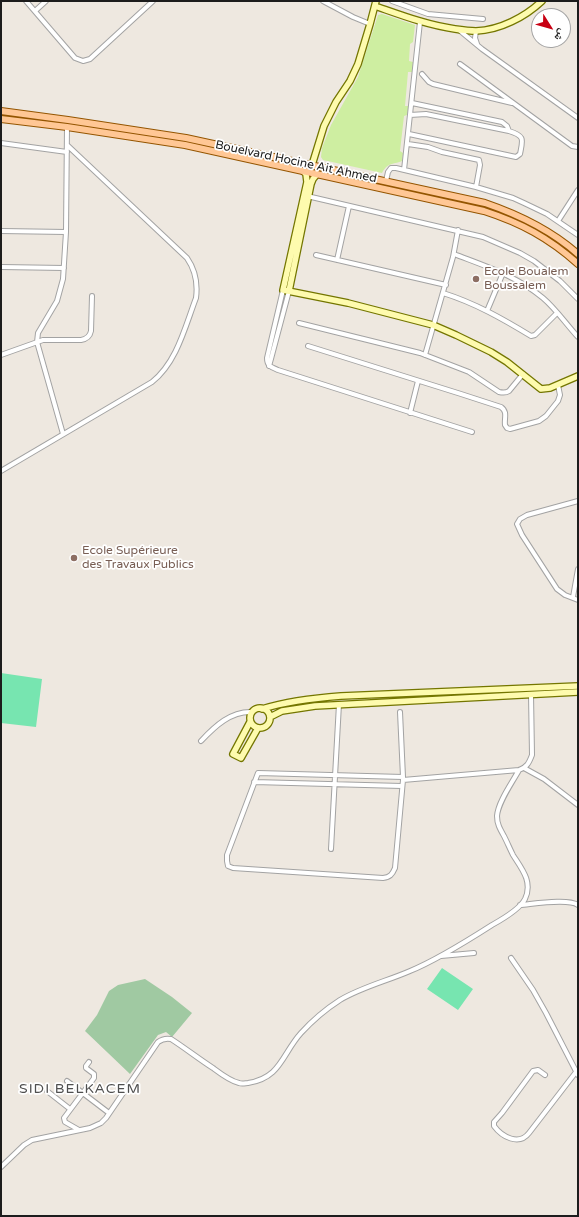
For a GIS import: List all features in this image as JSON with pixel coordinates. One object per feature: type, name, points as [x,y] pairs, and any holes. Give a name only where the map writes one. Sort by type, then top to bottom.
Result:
[{"type":"main road","name":"Bouelvard Hocine Ait Ahmed","points":[[1,111],[186,138],[486,204],[503,209],[538,225],[554,235],[578,254]]},
{"type":"main road","points":[[1,119],[67,127],[185,145],[484,211],[518,224],[545,238],[578,264]]},
{"type":"street","points":[[26,1],[75,58],[81,61],[90,60],[153,1]]},
{"type":"street","points":[[35,11],[46,1]]},
{"type":"street","points":[[323,1],[370,24]]},
{"type":"street","points":[[392,1],[428,14],[483,19]]},
{"type":"street","points":[[458,29],[477,28],[498,23],[520,13],[536,1]]},
{"type":"street","points":[[312,165],[326,122],[356,70],[376,3],[420,22],[476,31],[510,22],[531,10],[542,1]]},
{"type":"street","points":[[404,170],[420,22]]},
{"type":"street","points":[[458,29],[578,118]]},
{"type":"street","points":[[476,31],[475,38],[477,44]]},
{"type":"street","points":[[460,64],[572,146],[578,147]]},
{"type":"street","points":[[422,74],[429,82],[433,84],[514,104]]},
{"type":"street","points":[[412,103],[502,122],[507,126],[509,132]]},
{"type":"street","points":[[409,134],[517,156],[521,152],[522,138],[519,134],[426,114],[410,115]]},
{"type":"street","points":[[63,434],[37,342],[38,333],[59,295],[62,284],[66,232],[67,127]]},
{"type":"street","points":[[1,143],[67,152]]},
{"type":"street","points":[[408,144],[428,147],[442,152],[479,160],[480,165],[476,187]]},
{"type":"street","points":[[1,471],[152,382],[161,374],[172,358],[198,290],[195,273],[187,258],[67,145]]},
{"type":"street","points":[[386,181],[389,170],[394,168],[476,187],[524,203],[558,221],[578,235]]},
{"type":"street","points":[[303,171],[306,174],[307,182],[306,196],[272,359],[269,366],[472,432]]},
{"type":"street","points":[[306,196],[312,181],[317,174]]},
{"type":"street","points":[[558,221],[578,190]]},
{"type":"street","points":[[306,196],[483,237],[520,253],[548,271],[578,299]]},
{"type":"street","points":[[337,260],[349,206]]},
{"type":"street","points":[[425,355],[446,285],[454,254],[458,230]]},
{"type":"street","points":[[1,231],[66,232]]},
{"type":"street","points":[[454,254],[503,273],[538,294],[578,337]]},
{"type":"street","points":[[316,255],[446,285]]},
{"type":"street","points":[[1,267],[64,268]]},
{"type":"street","points":[[487,310],[503,273]]},
{"type":"street","points":[[286,290],[348,303],[433,326],[483,347],[523,374],[541,389],[547,389],[578,376]]},
{"type":"street","points":[[443,293],[487,310],[533,337],[557,313]]},
{"type":"street","points":[[1,355],[47,340],[81,340],[88,338],[90,331],[92,296]]},
{"type":"street","points":[[299,323],[425,355],[470,372],[502,393],[509,391],[523,374]]},
{"type":"street","points":[[308,346],[502,408],[506,413],[505,425],[510,429],[539,421],[546,416],[558,401],[560,395],[558,385]]},
{"type":"street","points":[[410,412],[418,381]]},
{"type":"street","points":[[578,501],[527,515],[520,519],[517,524],[522,535],[557,589],[565,595],[574,597],[578,600]]},
{"type":"street","points":[[574,597],[578,569]]},
{"type":"street","points":[[201,741],[213,728],[226,718],[284,702],[313,698],[578,686]]},
{"type":"street","points":[[270,717],[282,711],[339,704],[578,692]]},
{"type":"street","points":[[400,712],[403,779],[395,868],[392,874],[383,878],[233,868],[228,866],[226,861],[227,855],[258,773],[403,779],[519,770],[528,764],[532,755],[531,694]]},
{"type":"street","points":[[331,849],[339,704]]},
{"type":"street","points":[[250,722],[258,728],[267,726],[270,717],[267,712],[262,709]]},
{"type":"street","points":[[252,712],[250,722],[233,754],[241,758],[258,728]]},
{"type":"street","points":[[524,768],[544,779],[578,805]]},
{"type":"street","points":[[1,1167],[24,1145],[32,1140],[96,1126],[101,1123],[158,1042],[166,1038],[171,1039],[228,1079],[240,1083],[249,1083],[264,1079],[272,1074],[278,1067],[292,1043],[310,1023],[340,1000],[411,971],[514,911],[524,900],[528,889],[527,880],[523,869],[513,855],[498,825],[497,817],[501,802],[519,770]]},
{"type":"street","points":[[254,782],[402,786]]},
{"type":"street","points":[[519,905],[561,902],[572,902],[578,905]]},
{"type":"street","points":[[439,956],[474,953]]},
{"type":"street","points":[[511,958],[543,1007],[577,1073],[527,1136],[518,1140],[513,1140],[496,1129],[494,1122],[533,1071],[538,1070],[545,1074]]},
{"type":"street","points":[[79,1130],[64,1120],[64,1117],[94,1078],[94,1074],[86,1068],[89,1062]]},
{"type":"street","points":[[67,1081],[109,1113]]},
{"type":"street","points":[[47,1091],[70,1109]]},
{"type":"green space","points":[[382,14],[415,25],[413,42],[410,44],[409,61],[413,62],[412,72],[408,72],[405,106],[409,106],[407,115],[404,116],[400,151],[403,153],[402,161],[388,165],[382,173],[323,160],[321,157],[322,148],[331,125],[358,77],[378,15]]},
{"type":"green space","points":[[1,673],[42,679],[36,727],[1,723]]},
{"type":"green space","points":[[442,968],[473,989],[458,1010],[427,989]]},
{"type":"green space","points":[[145,979],[172,997],[192,1013],[172,1037],[166,1032],[158,1035],[130,1074],[85,1031],[97,1015],[109,991],[118,985]]},
{"type":"place","name":"Ecole Boualem Boussalem","points":[[476,279]]},
{"type":"place","name":"Ecole Supérieure des Travaux Publics","points":[[74,558]]},
{"type":"district","name":"SIDI BELKACEM","points":[[80,1089]]}]
